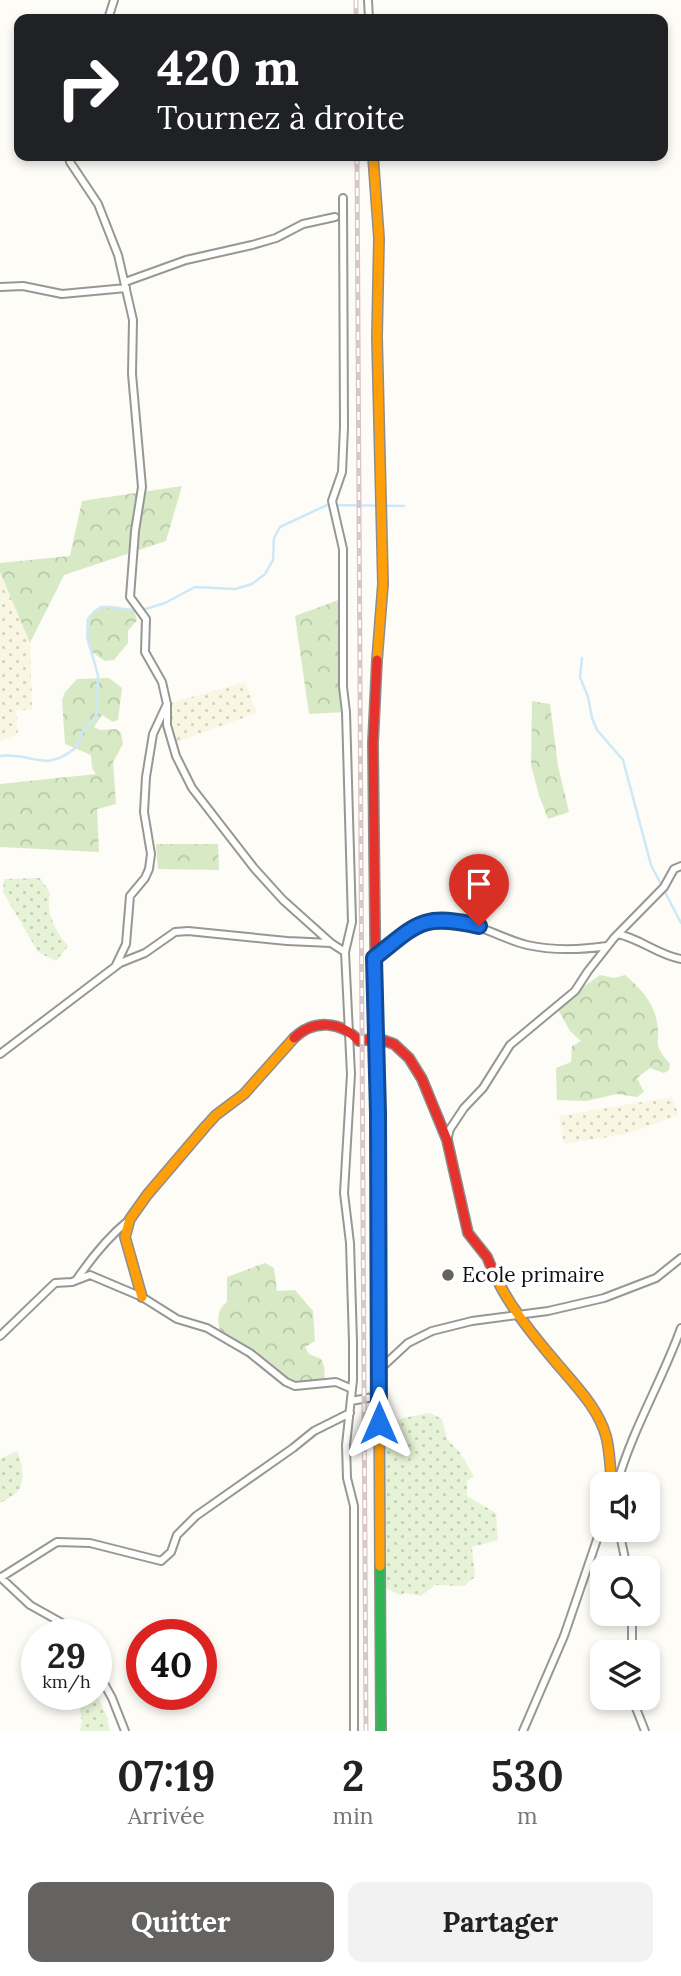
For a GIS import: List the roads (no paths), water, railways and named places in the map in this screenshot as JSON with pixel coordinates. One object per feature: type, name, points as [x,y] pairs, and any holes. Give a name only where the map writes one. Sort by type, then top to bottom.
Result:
[{"type":"street","points":[[71,161],[98,204],[118,255],[134,328],[132,374],[142,487],[135,531],[130,597],[146,619],[145,652],[162,682],[169,733],[179,764],[192,788],[254,868],[283,900],[345,953]]},
{"type":"street","points":[[373,161],[379,239],[377,337],[383,584],[373,743],[381,1731]]},
{"type":"street","points":[[343,198],[344,427],[342,472],[332,501],[343,549],[343,687],[352,922],[345,953],[350,1031],[349,1121],[344,1193],[350,1243],[352,1389],[346,1445],[347,1478],[354,1506],[354,1731]]},
{"type":"street","points":[[0,287],[23,286],[62,294],[125,285],[176,263],[252,245],[276,238],[303,224],[335,217]]},
{"type":"street","points":[[115,967],[127,944],[130,896],[149,869],[151,854],[144,812],[146,777],[153,734],[167,704]]},
{"type":"street","points":[[447,1140],[450,1129],[464,1108],[483,1088],[510,1045],[575,991],[618,934],[664,887],[674,869],[681,866]]},
{"type":"street","points":[[374,958],[409,930],[423,922],[438,919],[479,926],[530,945],[572,950],[608,946]]},
{"type":"street","points":[[0,1054],[115,967],[145,954],[169,935],[181,930],[331,943]]},
{"type":"street","points":[[618,934],[631,937],[667,956],[681,959]]},
{"type":"street","points":[[76,1281],[98,1250],[130,1219],[205,1127],[244,1094],[296,1035],[309,1027],[323,1024],[350,1031],[359,1041],[377,1038],[394,1044],[409,1058],[422,1079],[447,1140],[468,1233],[479,1245],[501,1288],[542,1347],[565,1370],[600,1421],[606,1436],[613,1472]]},
{"type":"street","points":[[130,1219],[125,1238],[142,1297]]},
{"type":"street","points":[[378,1370],[408,1343],[432,1331],[472,1321],[570,1306],[629,1290],[656,1278],[681,1258]]},
{"type":"street","points":[[0,1336],[55,1283],[76,1281],[85,1275],[92,1276],[142,1297],[177,1319],[207,1328],[250,1353],[295,1386],[336,1382],[352,1389]]},
{"type":"street","points":[[620,1472],[642,1415],[671,1357],[681,1328]]},
{"type":"street","points":[[351,1401],[379,1395]]},
{"type":"street","points":[[54,1619],[30,1605],[0,1578],[57,1542],[90,1543],[161,1560],[171,1552],[177,1535],[196,1517],[314,1431],[350,1413]]},
{"type":"street","points":[[523,1731],[564,1636],[596,1542]]},
{"type":"street","points":[[112,1698],[125,1731]]},
{"type":"street","points":[[637,1710],[645,1731]]},
{"type":"waterway","points":[[0,756],[46,761],[64,756],[76,747],[84,729],[96,717],[98,675],[87,637],[88,619],[101,607],[139,611],[165,603],[195,587],[235,589],[252,584],[265,574],[273,560],[274,538],[280,527],[327,505],[404,506]]},
{"type":"waterway","points":[[582,658],[580,677],[592,718],[597,730],[623,760],[651,865],[681,923]]},
{"type":"railway","points":[[356,0],[356,14]]},
{"type":"railway","points":[[357,161],[366,1731]]},
{"type":"place","name":"Ecole primaire","points":[[448,1275]]}]
